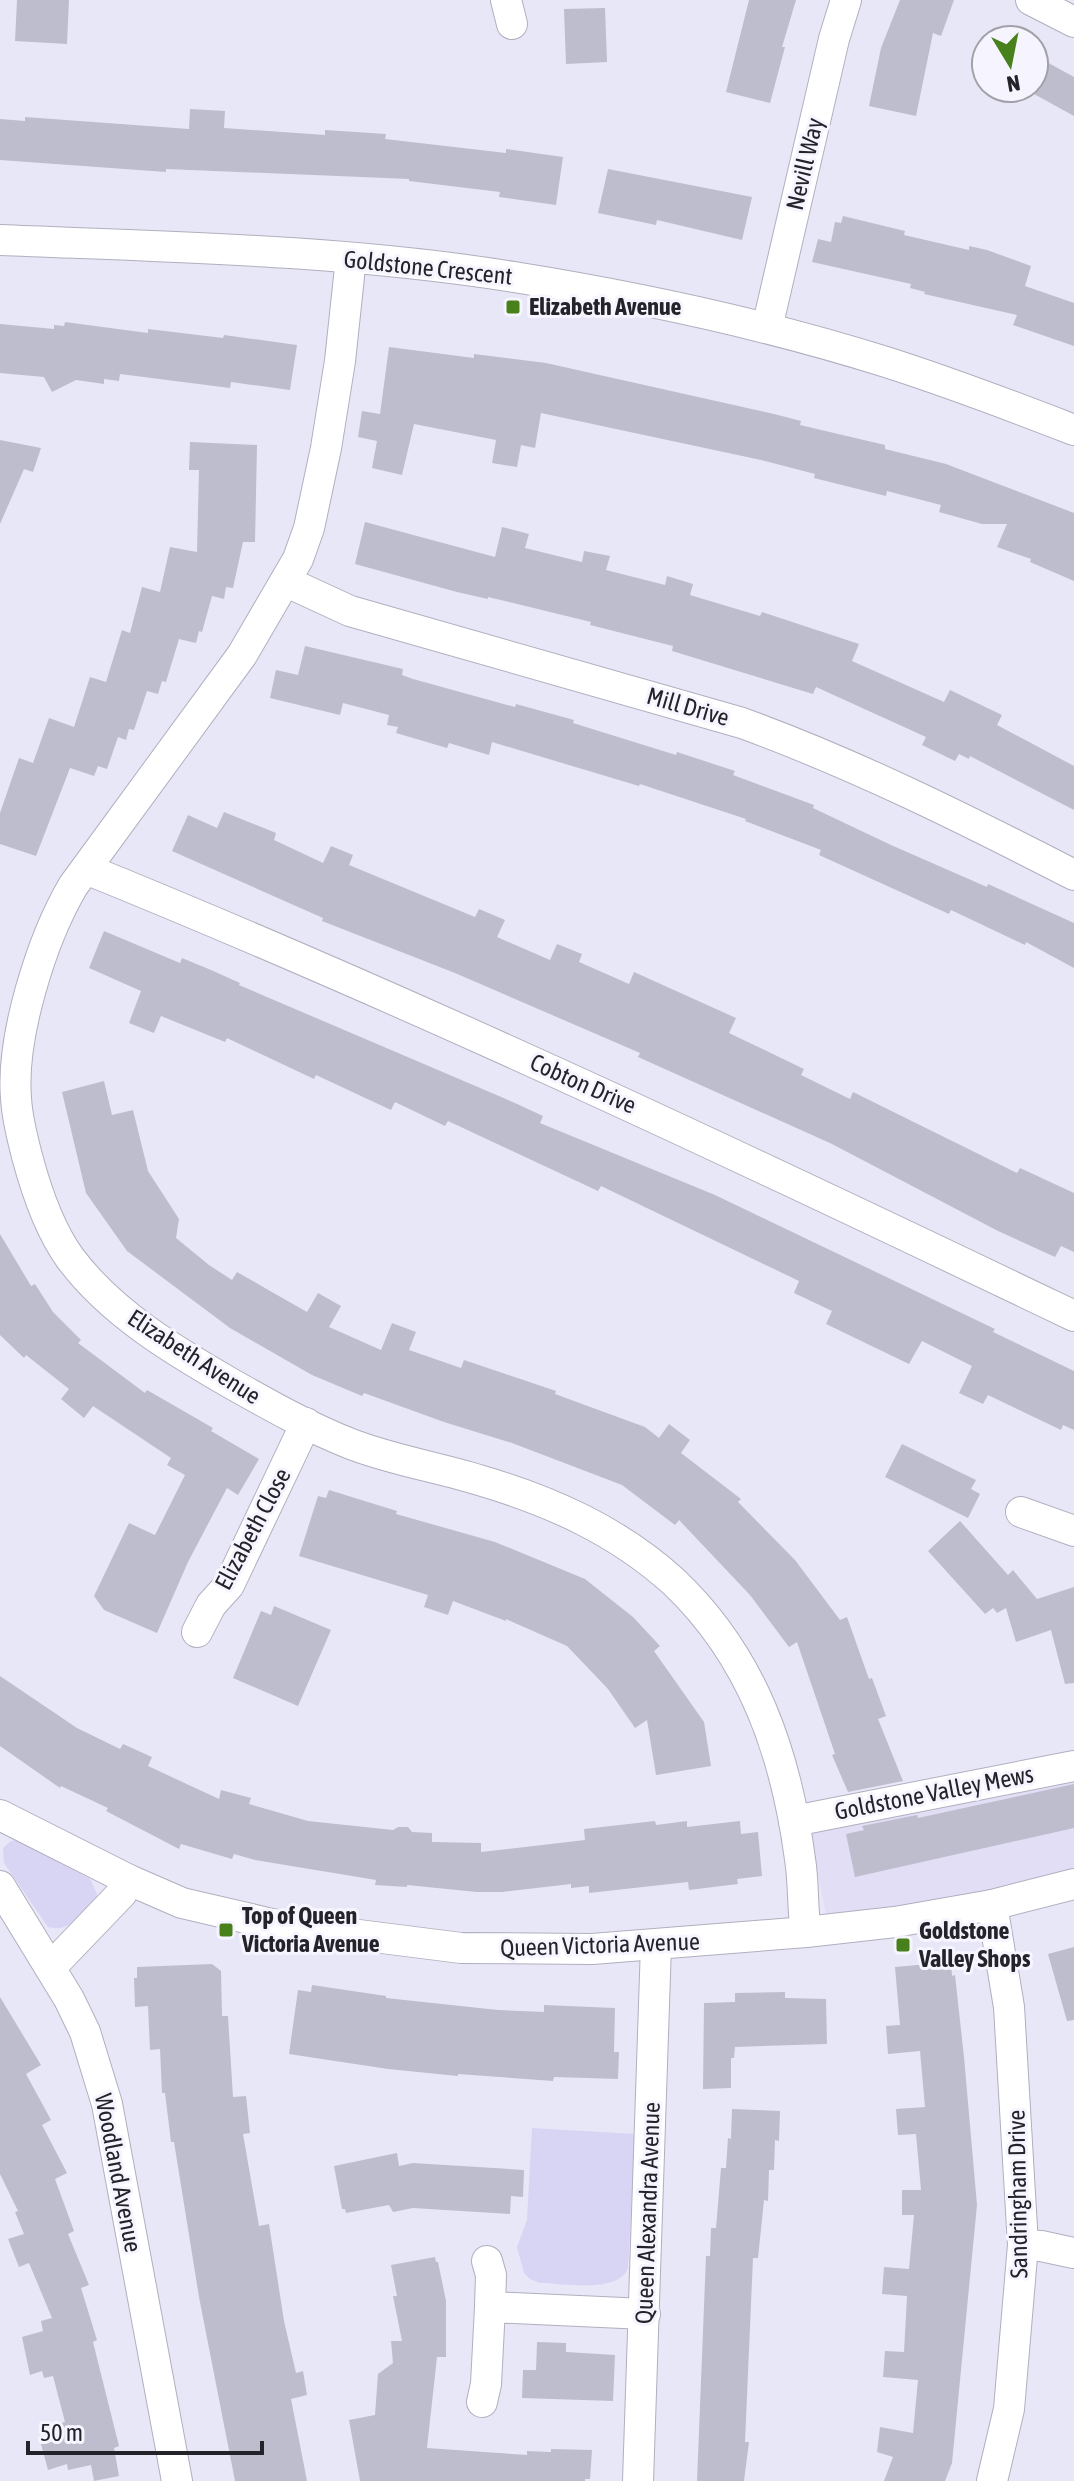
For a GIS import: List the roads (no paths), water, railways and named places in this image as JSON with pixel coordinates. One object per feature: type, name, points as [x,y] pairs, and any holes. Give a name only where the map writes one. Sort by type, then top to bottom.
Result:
[{"type":"street","name":"Nevill Way","points":[[767,328],[834,39],[846,0]]},
{"type":"street","points":[[1031,0],[1074,22]]},
{"type":"street","name":"Goldstone Crescent","points":[[0,240],[351,258],[512,276],[767,328],[887,362],[1074,430]]},
{"type":"street","name":"Elizabeth Avenue","points":[[351,258],[340,361],[309,528],[287,582],[242,655],[62,905],[46,943],[31,995],[17,1063],[15,1095],[23,1141],[44,1208],[69,1256],[122,1311],[160,1340],[306,1423],[352,1444],[481,1480],[587,1520],[621,1539],[649,1561],[700,1611],[742,1669],[771,1729],[789,1790],[801,1863],[806,1932]]},
{"type":"street","name":"Mill Drive","points":[[287,582],[350,611],[742,723],[802,745],[914,795],[1074,875]]},
{"type":"street","name":"Cobton Drive","points":[[86,869],[437,1019],[635,1108],[1074,1316]]},
{"type":"street","name":"Elizabeth Close","points":[[197,1632],[211,1605],[229,1585],[306,1423]]},
{"type":"street","points":[[1021,1512],[1074,1531]]},
{"type":"street","name":"Goldstone Valley Mews","points":[[794,1821],[1074,1766]]},
{"type":"street","name":"Queen Victoria Avenue","points":[[0,1815],[182,1903],[248,1919],[438,1946],[528,1951],[656,1945],[806,1932],[895,1922],[992,1905],[1074,1884]]},
{"type":"street","points":[[51,1967],[122,1893],[129,1880]]},
{"type":"street","name":"Woodland Avenue","points":[[0,1886],[51,1967],[85,2032],[107,2104],[177,2481]]},
{"type":"street","name":"Sandringham Drive","points":[[992,1905],[1009,2007],[1023,2245],[1009,2409],[992,2481]]},
{"type":"street","name":"Queen Alexandra Avenue","points":[[638,2481],[656,1945]]},
{"type":"street","points":[[1023,2245],[1074,2253]]},
{"type":"street","points":[[482,2402],[486,2384],[490,2307],[491,2275],[487,2261]]},
{"type":"street","points":[[490,2307],[645,2314]]},
{"type":"place","name":"Elizabeth Avenue","points":[[513,307]]},
{"type":"place","name":"Top of Queen Victoria Avenue","points":[[226,1930]]},
{"type":"place","name":"Goldstone Valley Shops","points":[[903,1945]]}]
